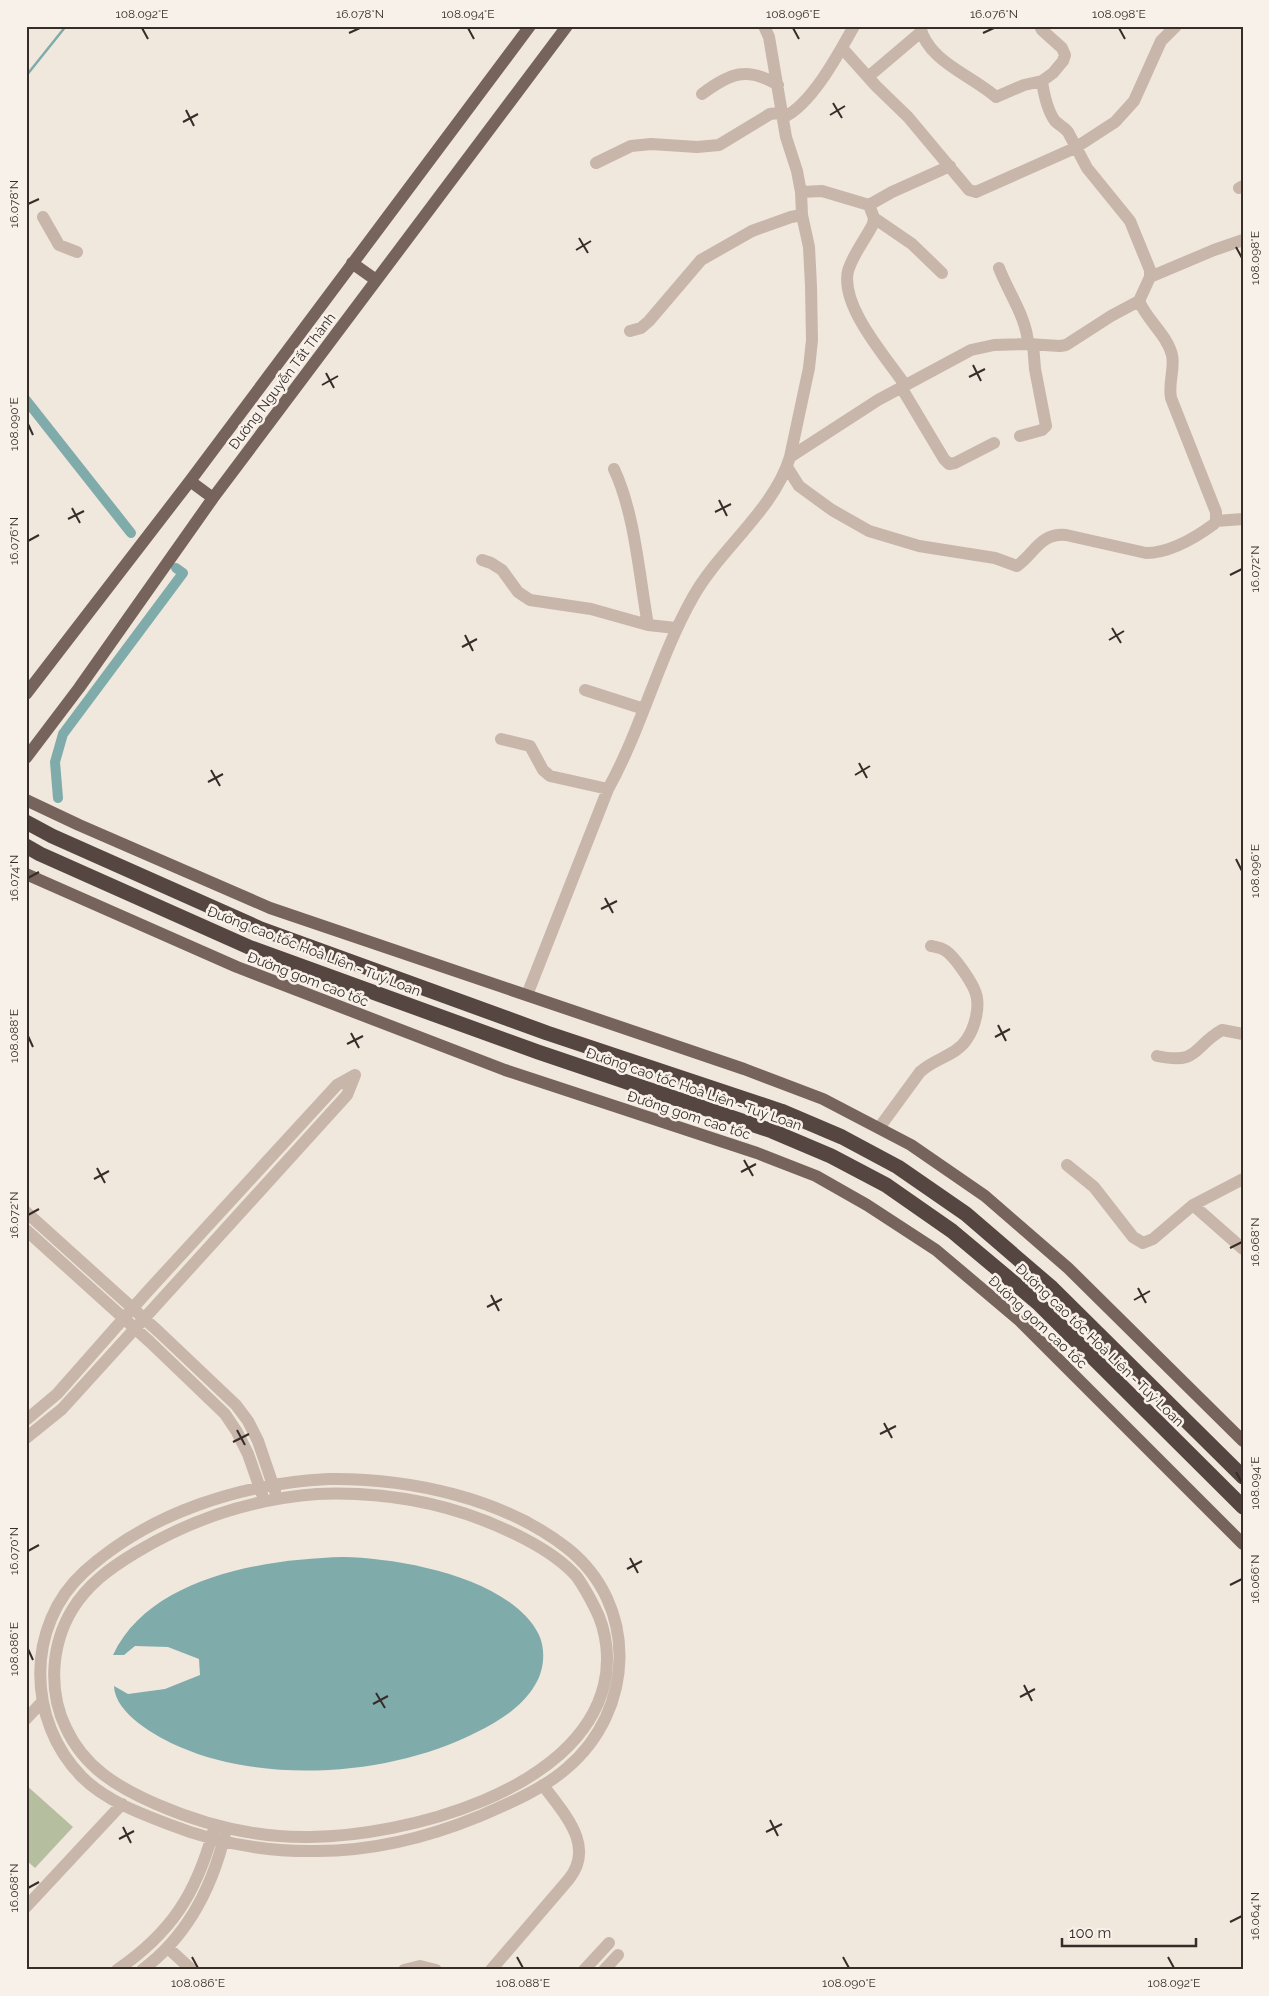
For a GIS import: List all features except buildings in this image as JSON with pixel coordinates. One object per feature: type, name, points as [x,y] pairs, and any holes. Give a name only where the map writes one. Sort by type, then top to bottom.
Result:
[{"type":"highway","name":"Đường cao tốc Hoà Liên - Tuý Loan","points":[[26,822],[52,836],[261,929],[547,1033],[781,1111],[842,1137],[890,1163],[966,1214],[1052,1288],[1243,1477]]},
{"type":"highway","name":"Đường cao tốc Hoà Liên - Tuý Loan","points":[[26,846],[40,854],[251,948],[538,1052],[772,1131],[831,1156],[886,1185],[952,1231],[1038,1303],[1243,1507]]},
{"type":"main road","name":"Đường Nguyễn Tất Thành","points":[[26,758],[79,688],[213,498],[567,26]]},
{"type":"main road","name":"Đường Nguyễn Tất Thành","points":[[26,694],[190,481],[528,28]]},
{"type":"main road","points":[[352,263],[376,280]]},
{"type":"main road","points":[[190,481],[213,498]]},
{"type":"main road","points":[[26,800],[270,908],[744,1069],[823,1099],[912,1145],[985,1196],[1068,1268],[1243,1441]]},
{"type":"main road","name":"Đường gom cao tốc","points":[[26,874],[237,967],[505,1070],[757,1153],[816,1176],[867,1204],[936,1250],[1020,1321],[1243,1544]]},
{"type":"street","points":[[527,995],[608,790],[622,763],[676,628],[698,589],[751,522],[788,462],[808,378],[812,340],[809,247],[802,215],[801,192],[797,171],[786,137],[784,116],[769,37],[764,26]]},
{"type":"street","points":[[784,116],[810,97],[854,26]]},
{"type":"street","points":[[868,77],[920,29],[936,55],[982,84],[996,96],[1024,85],[1042,81],[1053,73],[1063,61],[1065,54],[1062,48],[1040,26]]},
{"type":"street","points":[[842,48],[882,93],[908,117],[970,190],[976,192],[1075,148],[1105,130],[1130,107],[1140,90],[1161,41],[1176,26]]},
{"type":"street","points":[[702,94],[717,83],[742,73],[755,74],[778,85]]},
{"type":"street","points":[[788,462],[865,408],[979,347],[1030,344],[1066,345],[1111,316],[1139,301],[1150,277],[1148,264],[1130,221],[1087,168],[1068,132],[1057,123],[1050,112],[1043,93],[1042,81]]},
{"type":"street","points":[[596,163],[631,146],[651,144],[678,144],[697,147],[719,145],[770,114],[778,113],[784,116]]},
{"type":"street","points":[[801,192],[822,191],[869,205],[892,192],[950,166]]},
{"type":"street","points":[[869,205],[874,218],[873,224],[852,260],[848,271],[848,293],[856,314],[903,386],[944,459],[949,464],[955,463],[994,442]]},
{"type":"street","points":[[630,331],[641,328],[649,321],[701,260],[752,231],[791,216],[802,215]]},
{"type":"street","points":[[43,217],[59,246],[78,252]]},
{"type":"street","points":[[874,218],[912,244],[942,273]]},
{"type":"street","points":[[1150,277],[1243,240]]},
{"type":"street","points":[[999,268],[1025,324],[1046,426],[1042,430],[1020,436]]},
{"type":"street","points":[[1139,301],[1146,315],[1170,350],[1173,361],[1169,386],[1171,398],[1216,512],[1216,521]]},
{"type":"street","points":[[788,462],[799,486],[838,514],[869,531],[920,546],[995,558],[1017,566],[1044,540],[1055,535],[1076,537],[1137,552],[1153,553],[1166,550],[1184,542],[1210,527],[1216,521],[1243,519]]},
{"type":"street","points":[[614,470],[628,510],[648,625]]},
{"type":"street","points":[[482,560],[502,570],[518,592],[530,600],[591,609],[648,625],[676,628]]},
{"type":"street","points":[[585,690],[644,709]]},
{"type":"street","points":[[501,739],[530,746],[540,766],[550,776],[608,790]]},
{"type":"street","points":[[879,1128],[920,1072],[928,1064],[956,1052],[967,1040],[975,1024],[976,992],[961,969],[945,950],[931,946]]},
{"type":"street","points":[[1158,1056],[1176,1059],[1189,1058],[1222,1030],[1243,1034]]},
{"type":"street","points":[[26,1420],[57,1394],[337,1085],[355,1075],[347,1095],[62,1409],[26,1438]]},
{"type":"street","points":[[1067,1165],[1099,1193],[1126,1229],[1138,1241],[1143,1242],[1152,1239],[1193,1205],[1243,1179]]},
{"type":"street","points":[[1193,1205],[1243,1249]]},
{"type":"street","points":[[26,1212],[223,1391],[242,1413],[258,1441],[274,1484],[276,1498]]},
{"type":"street","points":[[26,1230],[225,1414],[243,1442],[260,1486],[263,1501]]},
{"type":"street","points":[[329,1479],[368,1480],[414,1485],[465,1498],[508,1515],[537,1529],[565,1547],[580,1561],[598,1586],[614,1616],[618,1635],[613,1665],[614,1696],[601,1728],[577,1758],[561,1773],[543,1785],[495,1810],[443,1830],[367,1847],[334,1851],[292,1851],[250,1847],[181,1830],[122,1804],[84,1779],[66,1757],[48,1725],[42,1702],[39,1671],[46,1632],[57,1606],[76,1579],[103,1557],[153,1526],[196,1506],[260,1486],[274,1484],[329,1479]]},
{"type":"street","points":[[317,1494],[368,1494],[419,1500],[461,1511],[543,1549],[576,1577],[601,1622],[613,1665],[594,1714],[572,1744],[546,1767],[486,1798],[435,1818],[360,1834],[308,1837],[280,1836],[220,1826],[197,1820],[146,1799],[117,1784],[96,1770],[74,1742],[60,1714],[54,1684],[54,1664],[61,1633],[70,1614],[90,1586],[107,1571],[143,1548],[177,1530],[217,1514],[263,1501],[317,1494]]},
{"type":"street","points":[[461,1511],[465,1498]]},
{"type":"street","points":[[26,1718],[42,1702]]},
{"type":"street","points":[[491,1970],[569,1879],[577,1868],[579,1861],[579,1847],[576,1834],[543,1785]]},
{"type":"street","points":[[26,1907],[122,1804]]},
{"type":"street","points":[[142,1970],[168,1948],[190,1921],[202,1900],[213,1876],[220,1826]]},
{"type":"street","points":[[117,1970],[160,1936],[178,1913],[217,1840]]},
{"type":"street","points":[[584,1970],[609,1943]]},
{"type":"street","points":[[168,1948],[192,1970]]},
{"type":"street","points":[[604,1970],[618,1955]]},
{"type":"street","points":[[404,1970],[420,1966],[436,1970]]},
{"type":"green space","points":[[26,1785],[73,1827],[35,1868],[26,1860]]},
{"type":"water","points":[[343,1557],[367,1558],[423,1567],[452,1575],[480,1586],[505,1599],[525,1615],[539,1635],[543,1647],[542,1667],[530,1693],[517,1707],[502,1718],[444,1747],[408,1758],[369,1766],[330,1770],[290,1770],[251,1767],[214,1759],[180,1747],[149,1731],[121,1706],[114,1686],[128,1694],[165,1689],[200,1675],[199,1659],[168,1647],[135,1646],[124,1655],[113,1655],[130,1628],[154,1607],[182,1590],[213,1577],[246,1568],[280,1562]]},
{"type":"waterway","points":[[26,76],[66,26]]},
{"type":"waterway","points":[[26,400],[131,533]]},
{"type":"waterway","points":[[58,798],[55,762],[63,734],[183,573],[176,568]]}]
